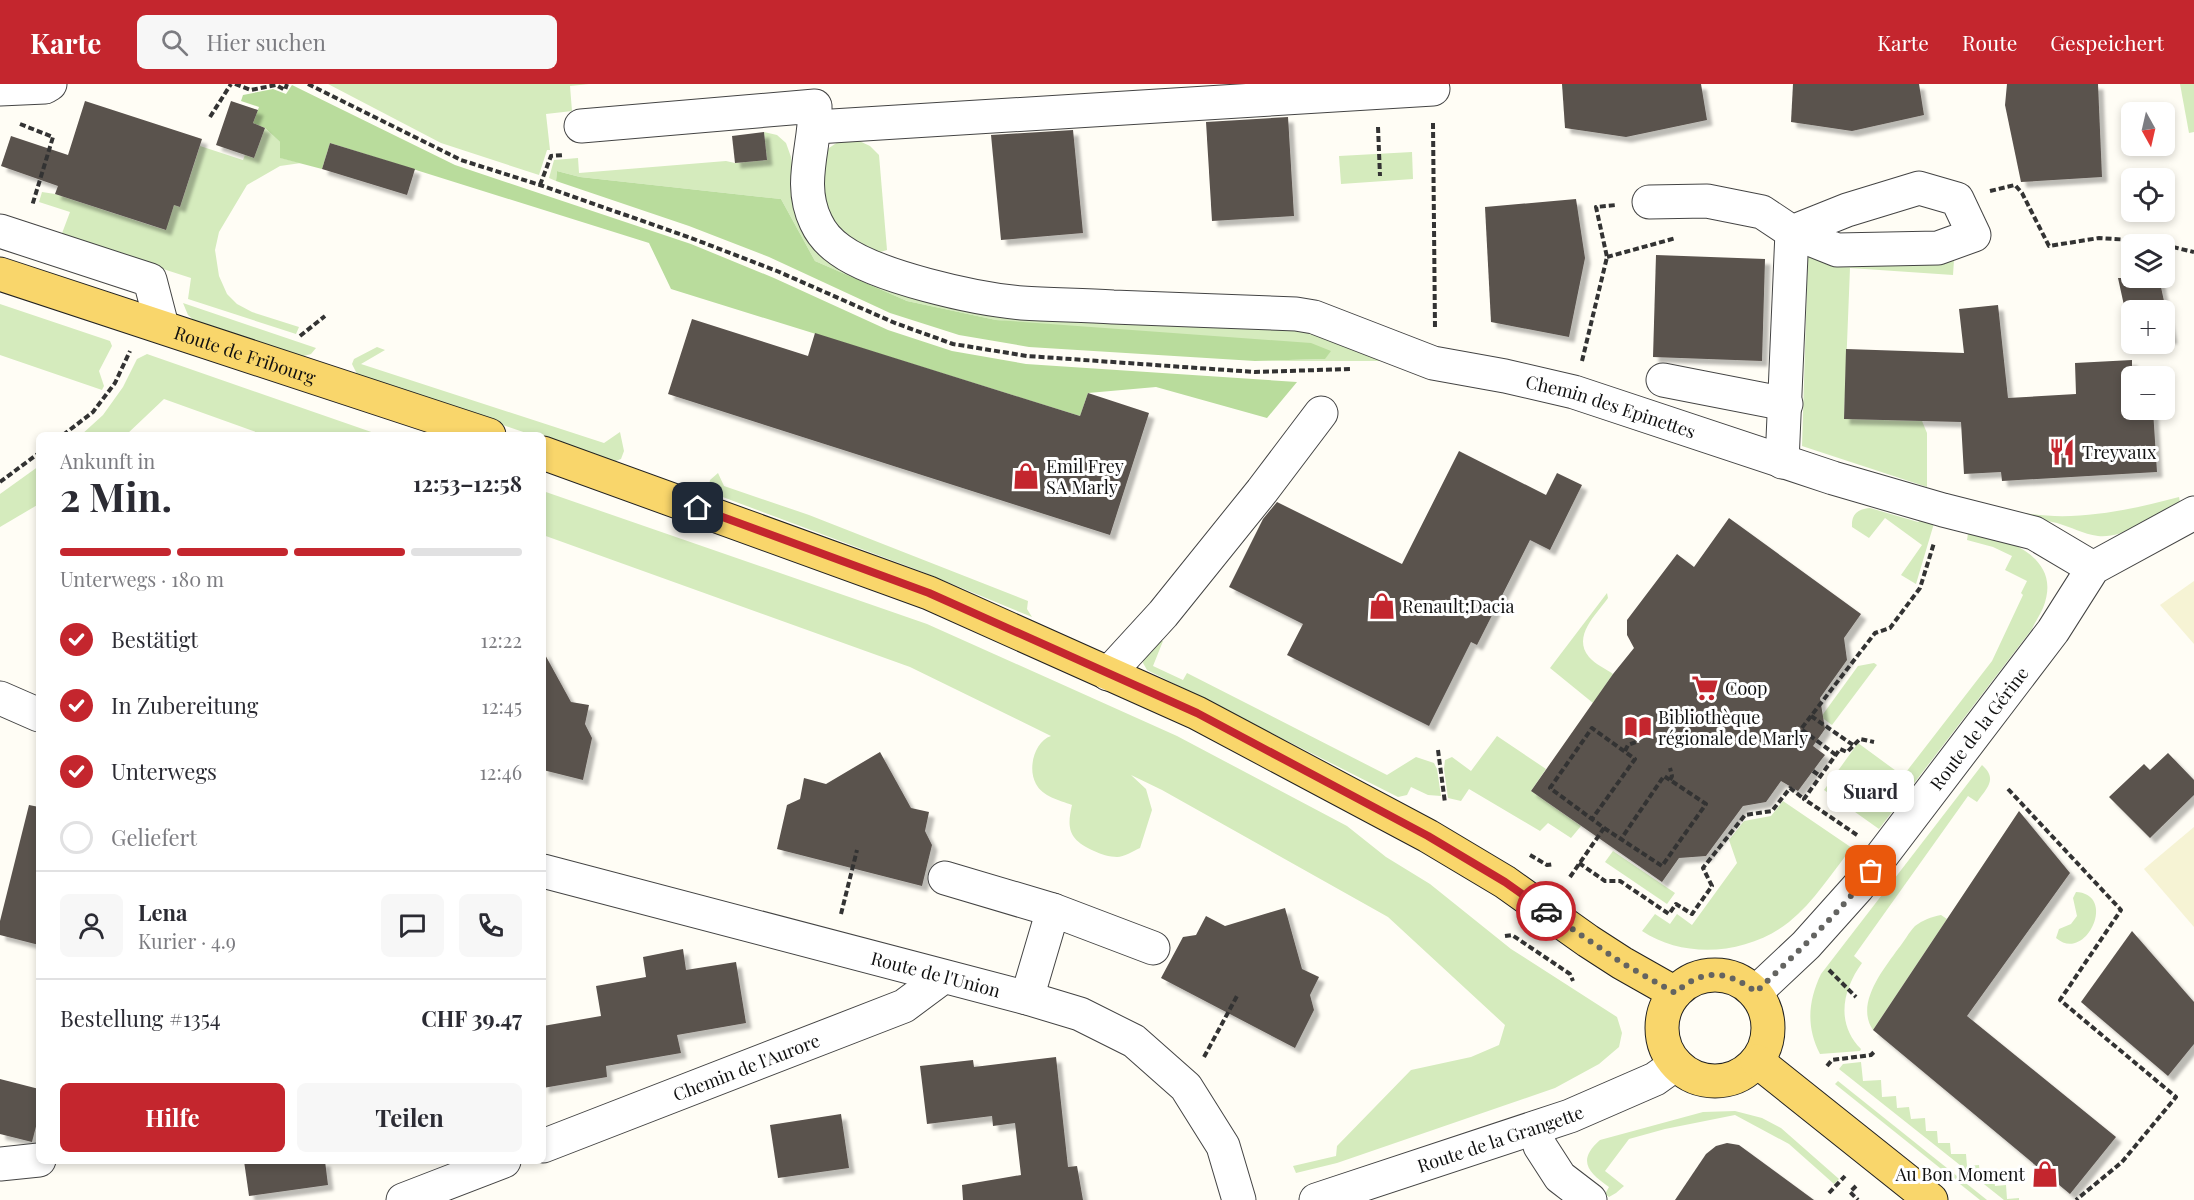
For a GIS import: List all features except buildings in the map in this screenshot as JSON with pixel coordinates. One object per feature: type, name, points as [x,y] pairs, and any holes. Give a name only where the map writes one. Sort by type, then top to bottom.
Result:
[{"type":"main road","name":"Route de Fribourg","points":[[0,274],[480,432]]},
{"type":"main road","points":[[546,454],[929,593],[1197,713],[1428,836],[1505,882],[1588,941],[1675,993]]},
{"type":"main road","points":[[1723,975],[1741,980],[1756,992],[1766,1008],[1769,1026],[1766,1045],[1757,1061],[1746,1072],[1718,1081],[1702,1080],[1689,1074],[1677,1064],[1668,1052],[1663,1037],[1662,1021],[1666,1006],[1675,993],[1686,983],[1704,976],[1723,975]]},
{"type":"main road","points":[[1757,1061],[1930,1200]]},
{"type":"street","points":[[0,89],[45,87],[50,84]]},
{"type":"street","points":[[581,126],[815,106],[816,127],[1433,89]]},
{"type":"street","name":"Chemin des Epinettes","points":[[816,127],[807,165],[809,206],[817,224],[840,250],[862,262],[903,277],[958,292],[1021,303],[1296,314],[1332,323],[1433,363],[1506,376],[1574,392],[1782,462],[2034,533],[2093,568]]},
{"type":"street","points":[[1650,202],[1707,201],[1762,212],[1792,232],[1837,250],[1938,248],[1974,235],[1957,200],[1919,188],[1847,210],[1792,232]]},
{"type":"street","points":[[1782,462],[1792,232]]},
{"type":"street","points":[[11,235],[150,280],[152,323]]},
{"type":"street","points":[[1663,380],[1786,404]]},
{"type":"street","points":[[1108,674],[1163,614],[1262,491],[1321,412]]},
{"type":"street","name":"Route de la Gérine","points":[[1756,992],[1806,945],[1858,887],[2053,631],[2093,568],[2194,513]]},
{"type":"street","points":[[0,698],[36,714]]},
{"type":"street","name":"Route de l'Union","points":[[546,872],[1027,998],[1080,1014],[1134,1041],[1186,1087],[1223,1146],[1239,1200]]},
{"type":"street","points":[[945,878],[1053,910],[1153,948]]},
{"type":"street","points":[[1027,998],[1053,910]]},
{"type":"street","name":"Chemin de l'Aurore","points":[[546,1145],[904,1006],[943,977]]},
{"type":"street","name":"Route de la Grangette","points":[[1316,1200],[1569,1116],[1655,1079],[1677,1064]]},
{"type":"street","points":[[1535,1128],[1540,1146],[1560,1177],[1590,1200]]},
{"type":"street","points":[[0,1164],[36,1160]]},
{"type":"street","points":[[403,1200],[496,1164]]},
{"type":"path","points":[[210,117],[233,84],[251,90],[276,85],[285,90],[287,84]]},
{"type":"path","points":[[1433,89],[1435,328]]},
{"type":"path","points":[[1376,93],[1380,176]]},
{"type":"path","points":[[11,235],[52,137],[37,131]]},
{"type":"path","points":[[540,185],[550,158]]},
{"type":"path","points":[[1957,200],[2016,185],[2049,246],[2099,238],[2121,239]]},
{"type":"path","points":[[1581,364],[1607,257],[1596,207]]},
{"type":"path","points":[[1607,257],[1676,238],[1687,238]]},
{"type":"path","points":[[2175,248],[2194,252]]},
{"type":"path","points":[[67,432],[93,412],[115,383],[152,323]]},
{"type":"path","points":[[0,482],[36,455]]},
{"type":"path","points":[[1797,735],[1875,633],[1890,628],[1914,597],[1920,588],[1938,526],[1956,531],[1960,514]]},
{"type":"path","points":[[1811,716],[1853,745]]},
{"type":"path","points":[[1592,819],[1635,759],[1592,728],[1550,788],[1604,828],[1662,866],[1706,804],[1664,776],[1621,839]]},
{"type":"path","points":[[1801,729],[1836,754]]},
{"type":"path","points":[[1804,799],[1840,749],[1847,752],[1860,739],[1874,742]]},
{"type":"path","points":[[1625,752],[1628,745],[1636,742]]},
{"type":"path","points":[[1438,750],[1445,803]]},
{"type":"path","points":[[1670,768],[1672,776],[1670,780]]},
{"type":"path","points":[[1813,771],[1820,776]]},
{"type":"path","points":[[1580,863],[1605,881],[1620,881],[1669,914],[1676,904],[1692,914],[1712,886],[1703,868],[1745,815],[1772,811],[1790,788],[1863,839]]},
{"type":"path","points":[[2008,789],[2121,910],[2060,1000],[2176,1097],[2122,1161],[2076,1200]]},
{"type":"path","points":[[1570,877],[1604,828]]},
{"type":"path","points":[[838,925],[857,850]]},
{"type":"path","points":[[1505,936],[1512,935],[1570,974],[1573,981]]},
{"type":"path","points":[[1823,962],[1856,998]]},
{"type":"path","points":[[1199,1066],[1237,996]]},
{"type":"path","points":[[1827,1066],[1832,1060],[1871,1055],[1875,1051]]},
{"type":"path","points":[[1829,1193],[1845,1176]]},
{"type":"path","points":[[1856,1186],[1850,1192],[1858,1200]]},
{"type":"shaded area","points":[[2194,581],[2194,644],[2160,605]]},
{"type":"shaded area","points":[[2194,827],[2194,927],[2144,869]]},
{"type":"green space","points":[[328,84],[589,84],[570,86],[572,111],[546,114],[550,150],[547,150],[539,175],[441,143]]},
{"type":"green space","points":[[2180,84],[2194,84],[2194,132],[2189,133]]},
{"type":"green space","points":[[292,85],[455,165],[691,244],[774,278],[888,330],[952,351],[1026,364],[1297,382],[1267,418],[1156,387],[1088,393],[1080,416],[671,289],[649,243],[330,143],[322,169],[280,158],[280,142],[265,128],[253,123],[259,107],[241,101],[243,95],[273,89],[286,94]]},
{"type":"green space","points":[[265,128],[280,142],[281,158],[301,163],[280,166],[247,185],[219,232],[215,250],[219,276],[227,294],[237,304],[252,312],[299,327],[296,334],[188,299],[191,278],[61,236],[70,212],[39,202],[42,192],[55,194],[165,230],[174,205],[180,207],[200,146],[243,160],[245,155],[254,158]]},
{"type":"green space","points":[[764,132],[777,135],[786,143],[791,157],[799,218],[843,270],[1292,327],[1315,332],[1386,361],[1256,361],[1325,359],[996,320],[907,301],[815,261],[781,199],[580,177],[557,171],[556,181],[549,178],[554,160],[578,158],[579,173],[726,161],[735,163],[767,160]]},
{"type":"green space","points":[[855,139],[870,146],[879,155],[887,250],[877,253],[837,230],[822,199],[822,160],[829,148],[841,140]]},
{"type":"green space","points":[[1412,152],[1413,179],[1341,184],[1339,156]]},
{"type":"green space","points":[[557,171],[580,177],[781,199],[815,261],[907,301],[996,320],[1311,343],[1331,351],[1325,359],[1255,361],[1029,347],[959,335],[890,313],[769,257],[689,226],[556,181]]},
{"type":"green space","points":[[1808,253],[1954,260],[1953,275],[1850,268],[1844,419],[1922,421],[1927,433],[1927,487],[1802,446]]},
{"type":"green space","points":[[183,303],[316,348],[311,354],[300,357],[197,323],[188,315]]},
{"type":"green space","points":[[0,304],[110,341],[112,346],[99,371],[104,386],[102,390],[0,355]]},
{"type":"green space","points":[[377,347],[385,350],[361,364],[604,443],[620,432],[624,451],[621,459],[613,462],[546,440],[546,432],[523,432],[358,376],[352,364],[354,359]]},
{"type":"green space","points":[[147,354],[371,432],[256,432],[164,399],[129,432],[84,432],[103,415],[123,387],[137,359]]},
{"type":"green space","points":[[36,468],[36,506],[0,527],[0,494]]},
{"type":"green space","points":[[718,473],[724,486],[809,515],[1028,601],[1027,609],[1032,617],[923,572],[712,493],[710,480]]},
{"type":"green space","points":[[546,492],[927,624],[1177,736],[1347,826],[1386,857],[1430,884],[1511,949],[1617,1017],[1622,1033],[1619,1047],[1599,1064],[1555,1088],[1337,1163],[1296,1173],[1293,1166],[1336,1156],[1337,1146],[1411,1070],[1471,1057],[1499,1045],[1505,1025],[1388,917],[1162,790],[1131,775],[1146,789],[1152,810],[1140,848],[1117,857],[1086,847],[1075,838],[1070,828],[1072,805],[1043,792],[1033,778],[1032,770],[1037,749],[1045,739],[1051,736],[910,667],[546,536]]},
{"type":"green space","points":[[2179,497],[2180,502],[2152,519],[2130,530],[2108,536],[2093,535],[2053,522],[2024,518],[2025,513],[2063,516],[2102,513]]},
{"type":"green space","points":[[1870,508],[1918,522],[1925,517],[1935,520],[1916,584],[1901,575],[1922,545],[1885,518],[1869,538],[1852,527],[1856,513]]},
{"type":"green space","points":[[1969,527],[2014,544],[2038,563],[2045,575],[2047,590],[2043,608],[2032,629],[1879,829],[1824,790],[1858,743],[1903,776],[1992,661],[2023,595],[2021,593],[2027,581],[2005,570],[2012,556],[1993,547],[1967,540]]},
{"type":"green space","points":[[1607,593],[1608,598],[1592,619],[1583,641],[1584,649],[1589,657],[1613,674],[1593,703],[1550,668]]},
{"type":"green space","points":[[1156,641],[1163,641],[1153,666],[1183,680],[1187,673],[1387,775],[1416,757],[1434,763],[1441,796],[1428,795],[1411,787],[1407,795],[1398,797],[1147,670],[1143,663],[1144,654]]},
{"type":"green space","points":[[1874,663],[1877,665],[1832,725],[1821,717],[1858,666]]},
{"type":"green space","points":[[1497,736],[1546,769],[1531,791],[1581,826],[1571,838],[1548,823],[1540,831],[1469,789],[1461,801],[1448,798],[1445,760],[1452,757],[1471,771]]},
{"type":"green space","points":[[1982,765],[1987,770],[1990,779],[1984,792],[1977,802],[1968,796],[1854,956],[1862,963],[1846,995],[1845,1017],[1860,1051],[1820,1054],[1812,1034],[1810,1014],[1813,994],[1821,974]]},
{"type":"green space","points":[[1783,801],[1852,848],[1798,914],[1773,933],[1736,947],[1697,949],[1678,946],[1642,931],[1655,914],[1670,924],[1677,914],[1692,925],[1737,863],[1729,840],[1744,821],[1771,816]]},
{"type":"green space","points":[[1613,851],[1675,893],[1667,904],[1605,862]]},
{"type":"green space","points":[[2076,892],[2088,896],[2095,904],[2096,914],[2093,926],[2087,935],[2078,942],[2067,944],[2056,938],[2059,929],[2071,924],[2077,916],[2073,898]]},
{"type":"green space","points":[[1941,915],[1947,919],[1873,1030],[1868,1020],[1867,1009],[1869,998],[1879,977],[1915,926]]},
{"type":"green space","points":[[1861,1062],[1863,1081],[1881,1080],[1882,1097],[1896,1096],[1897,1108],[1909,1107],[1911,1119],[1925,1118],[1926,1131],[1937,1131],[1938,1143],[1950,1143],[1951,1154],[1966,1154],[1967,1166],[1979,1165],[1980,1176],[1994,1175],[1995,1186],[2006,1185],[2007,1199],[2019,1198],[2019,1200],[2004,1200],[1839,1069],[1843,1064]]},
{"type":"green space","points":[[1838,1081],[1987,1200],[1980,1200],[1835,1084]]},
{"type":"green space","points":[[1735,1111],[1762,1118],[1781,1128],[1839,1179],[1834,1184],[1789,1144],[1735,1115],[1665,1129],[1629,1139],[1605,1171],[1624,1186],[1609,1197],[1605,1194],[1609,1187],[1591,1172],[1588,1166],[1588,1154],[1600,1140],[1703,1112]]},
{"type":"way so far","points":[[1546,911],[1622,963],[1675,993],[1686,983],[1704,976],[1723,975],[1741,980],[1756,992],[1845,904],[1871,871]]},
{"type":"place","name":"Treyvaux","points":[[2062,452]]},
{"type":"place","name":"Emil Frey SA Marly","points":[[1026,476]]},
{"type":"place","name":"Renault;Dacia","points":[[1382,606]]},
{"type":"place","name":"Coop","points":[[1705,688]]},
{"type":"place","name":"Bibliothèque régionale de Marly","points":[[1638,727]]},
{"type":"place","name":"Suard","points":[[1871,871]]},
{"type":"place","name":"Au Bon Moment","points":[[2045,1174]]},
{"type":"route","points":[[698,508],[929,593],[1197,713],[1428,836],[1505,882],[1546,911]]}]
